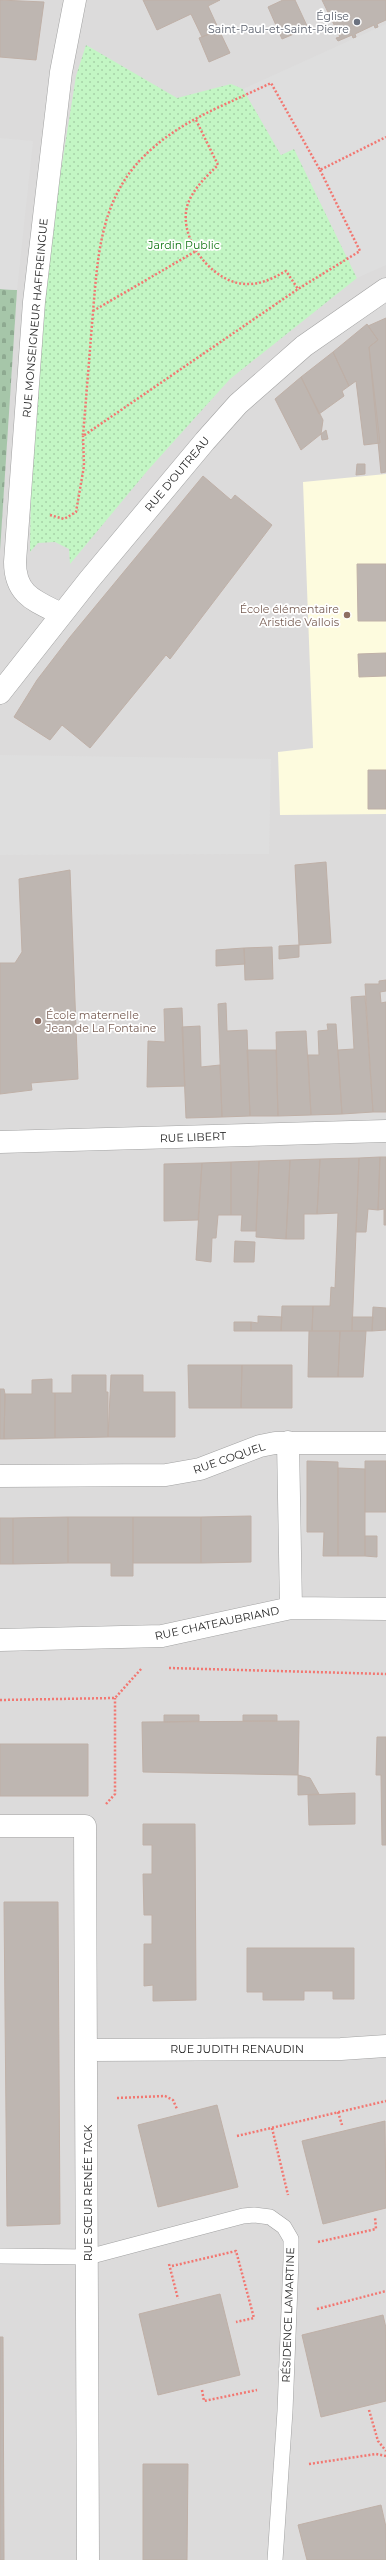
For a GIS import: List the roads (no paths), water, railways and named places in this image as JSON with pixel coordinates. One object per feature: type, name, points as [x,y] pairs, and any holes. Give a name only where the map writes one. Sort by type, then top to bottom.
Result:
[{"type":"street","name":"RUE MONSEIGNEUR HAFFREINGUE","points":[[61,614],[24,593],[14,575],[14,562],[34,302],[61,72],[75,0]]},
{"type":"street","name":"RUE D'OUTREAU","points":[[0,693],[61,614],[205,441],[238,404],[304,346],[386,289]]},
{"type":"street","name":"RUE LIBERT","points":[[0,1142],[386,1131]]},
{"type":"street","name":"RUE COQUEL","points":[[0,1476],[171,1474],[200,1469],[260,1446],[288,1442],[386,1444]]},
{"type":"street","points":[[288,1442],[291,1608]]},
{"type":"street","name":"RUE CHATEAUBRIAND","points":[[0,1640],[162,1636],[291,1608],[386,1609]]},
{"type":"street","name":"RUE SŒUR RENÉE TACK","points":[[0,1826],[85,1826],[88,2050],[88,2560]]},
{"type":"street","name":"RUE JUDITH RENAUDIN","points":[[88,2050],[342,2049],[386,2046]]},
{"type":"lane","name":"RÉSIDENCE LAMARTINE","points":[[0,2256],[88,2257],[243,2216],[254,2215],[279,2222],[288,2233],[291,2249],[286,2383],[274,2560]]},
{"type":"place","name":"Église Saint-Paul-et-Saint-Pierre","points":[[357,22]]},
{"type":"place","name":"École élémentaire Aristide Vallois","points":[[347,615]]},
{"type":"place","name":"École maternelle Jean de La Fontaine","points":[[38,1021]]},
{"type":"park label","name":"Jardin Public","points":[[184,245]]}]
